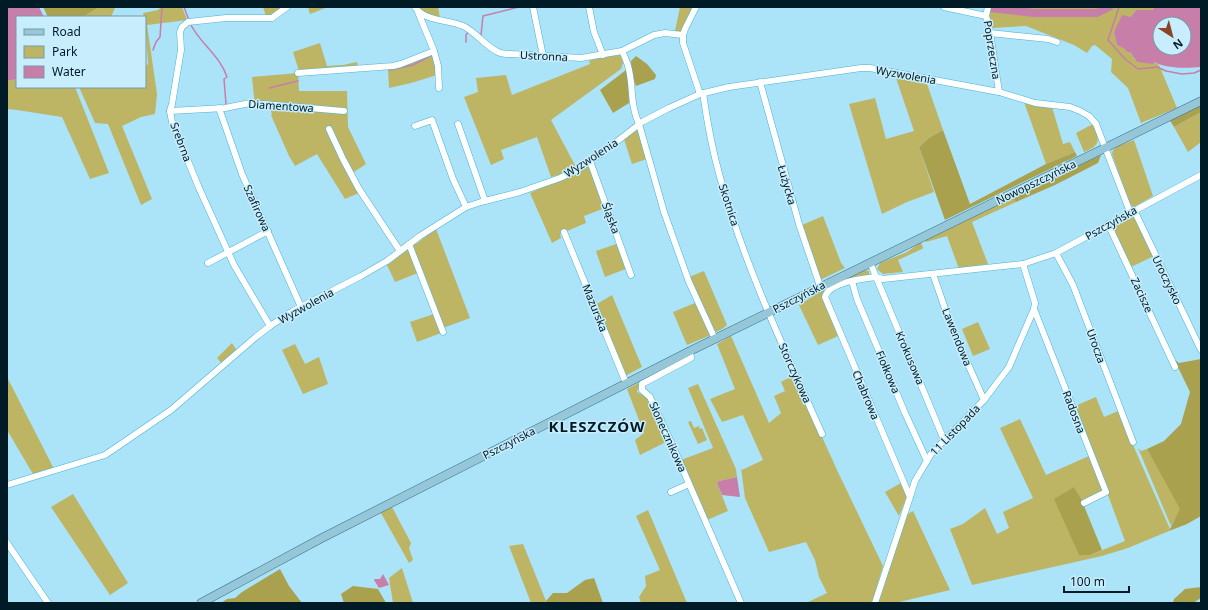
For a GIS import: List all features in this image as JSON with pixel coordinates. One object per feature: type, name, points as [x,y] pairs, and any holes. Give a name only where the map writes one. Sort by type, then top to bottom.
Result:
[{"type":"main road","name":"Nowopszczyńska","points":[[870,262],[1201,101]]},
{"type":"main road","name":"Pszczyńska","points":[[201,603],[320,538],[626,383],[870,262]]},
{"type":"street","name":"Srebrna","points":[[270,326],[234,265],[199,188],[172,122],[170,111],[180,57],[180,32],[182,27],[188,22],[204,19],[272,18],[286,7]]},
{"type":"street","points":[[532,7],[543,56]]},
{"type":"street","points":[[589,7],[594,32],[603,55]]},
{"type":"street","points":[[683,35],[696,7]]},
{"type":"street","points":[[944,7],[986,16]]},
{"type":"street","name":"Poprzeczna","points":[[988,7],[986,16],[999,92]]},
{"type":"street","points":[[417,10],[434,50],[438,66],[439,88]]},
{"type":"street","name":"Ustronna","points":[[417,10],[435,19],[471,30],[499,52],[511,54],[581,58],[622,52],[654,36],[665,34],[683,35]]},
{"type":"street","points":[[990,34],[1048,39],[1057,42]]},
{"type":"street","name":"Skotnica","points":[[683,35],[684,43],[702,93],[706,118],[720,176],[740,240],[769,312]]},
{"type":"street","points":[[298,73],[393,66],[434,50]]},
{"type":"street","points":[[622,52],[628,64],[634,113],[639,124],[664,212],[689,282],[715,339]]},
{"type":"street","name":"Wyzwolenia","points":[[7,485],[105,455],[171,410],[270,326],[301,307],[387,261],[449,217],[466,208],[485,201],[520,192],[560,178],[590,161],[639,124],[702,93],[760,82],[870,68],[999,92],[1035,103],[1070,107],[1080,110],[1089,116],[1096,124],[1132,211]]},
{"type":"street","name":"Łużycka","points":[[760,82],[797,218],[820,286]]},
{"type":"street","name":"Diamentowa","points":[[170,111],[225,108],[250,103],[344,111]]},
{"type":"street","name":"Szafirowa","points":[[219,108],[242,174],[301,307]]},
{"type":"street","points":[[415,126],[432,120],[453,179],[466,208]]},
{"type":"street","points":[[458,124],[485,201]]},
{"type":"street","points":[[329,129],[343,159],[360,189],[400,251]]},
{"type":"street","name":"Śląska","points":[[590,161],[631,275]]},
{"type":"street","name":"Pszczyńska","points":[[826,293],[835,287],[852,281],[876,277],[883,279],[1023,264],[1056,252],[1201,175]]},
{"type":"street","name":"Uroczysko","points":[[1132,211],[1201,350]]},
{"type":"street","name":"Zacisze","points":[[1108,224],[1175,366]]},
{"type":"street","points":[[208,263],[268,231]]},
{"type":"street","name":"Mazurska","points":[[564,232],[626,383]]},
{"type":"street","points":[[409,244],[443,332]]},
{"type":"street","name":"Urocza","points":[[1056,252],[1073,285],[1133,442]]},
{"type":"street","points":[[870,262],[876,277]]},
{"type":"street","points":[[1023,264],[1035,303],[1034,309]]},
{"type":"street","name":"Lawendowa","points":[[933,274],[951,326],[984,400]]},
{"type":"street","name":"Krokusowa","points":[[876,277],[944,440]]},
{"type":"street","name":"Fiołkowa","points":[[852,281],[857,299],[927,461]]},
{"type":"street","name":"Chabrowa","points":[[826,293],[825,297],[838,330],[910,497]]},
{"type":"street","name":"11 Listopada","points":[[875,603],[915,481],[931,454],[984,400],[1009,367],[1034,309]]},
{"type":"street","name":"Radosna","points":[[1034,309],[1106,492],[1084,502]]},
{"type":"street","name":"Storczykowa","points":[[769,312],[822,434]]},
{"type":"street","name":"Słonecznikowa","points":[[690,351],[691,358],[642,384],[642,390],[650,397],[670,440],[741,603]]},
{"type":"street","name":"Słonecznikowa","points":[[671,492],[689,484]]},
{"type":"street","points":[[7,542],[48,603]]},
{"type":"green space","points":[[99,7],[130,7],[115,8],[111,16],[85,16]]},
{"type":"green space","points":[[161,7],[182,7],[187,20],[147,25],[157,94],[155,114],[141,117],[122,126],[152,199],[141,205],[108,124],[95,123],[79,88],[146,88],[146,65],[148,64],[146,16],[144,16],[143,13],[158,10]]},
{"type":"green space","points":[[263,7],[284,7],[273,15],[266,16]]},
{"type":"green space","points":[[308,7],[328,7],[310,14]]},
{"type":"green space","points":[[417,7],[438,7],[440,18],[424,13]]},
{"type":"green space","points":[[680,7],[693,7],[681,33],[675,31]]},
{"type":"green space","points":[[992,7],[1155,7],[1154,10],[1136,10],[1131,17],[1114,32],[1117,45],[1131,53],[1137,62],[1154,62],[1159,65],[1177,108],[1141,123],[1128,88],[1111,72],[1112,59],[1095,45],[1092,46],[1087,53],[1074,45],[1026,26],[992,28],[988,16]]},
{"type":"green space","points":[[320,43],[327,66],[357,62],[358,66],[299,71],[293,52]]},
{"type":"green space","points":[[432,54],[437,75],[389,88],[388,68]]},
{"type":"green space","points":[[621,55],[623,63],[621,69],[551,120],[576,167],[551,177],[537,137],[501,150],[504,159],[491,165],[464,97],[478,92],[476,78],[506,75],[512,95],[590,64],[589,61],[600,57]]},
{"type":"green space","points":[[298,73],[299,91],[347,91],[348,127],[366,164],[351,174],[359,193],[345,199],[317,154],[295,166],[271,115],[269,106],[255,106],[252,77]]},
{"type":"green space","points":[[896,78],[927,84],[943,130],[929,138],[919,147],[934,192],[907,202],[882,214],[849,104],[875,98],[886,139],[914,131]]},
{"type":"green space","points":[[16,79],[16,88],[75,88],[109,173],[90,179],[62,117],[7,109],[7,81]]},
{"type":"green space","points":[[1024,102],[1052,107],[1063,144],[1070,142],[1075,152],[1046,164]]},
{"type":"green space","points":[[1201,112],[1201,142],[1188,152],[1174,127]]},
{"type":"green space","points":[[1093,124],[1098,141],[1094,147],[1084,152],[1076,133]]},
{"type":"green space","points":[[638,127],[647,159],[632,164],[624,139]]},
{"type":"green space","points":[[1134,140],[1153,196],[1134,207],[1130,205],[1112,154],[1113,150],[1118,146]]},
{"type":"green space","points":[[589,164],[605,208],[584,216],[586,223],[560,234],[561,238],[552,243],[530,193],[578,171]]},
{"type":"green space","points":[[1012,197],[1016,202],[972,222],[988,264],[959,269],[947,236],[926,242],[925,239]]},
{"type":"green space","points":[[1132,215],[1135,215],[1154,256],[1131,267],[1113,227]]},
{"type":"green space","points":[[823,216],[841,263],[845,268],[820,280],[802,225]]},
{"type":"green space","points":[[436,229],[470,318],[443,328],[418,273],[395,282],[387,265]]},
{"type":"green space","points":[[921,242],[922,249],[898,260],[903,272],[883,274],[877,269],[880,263],[907,252]]},
{"type":"green space","points":[[619,243],[628,268],[605,277],[596,251]]},
{"type":"green space","points":[[864,270],[869,271],[869,275],[823,295],[838,336],[818,345],[799,305],[822,291]]},
{"type":"green space","points":[[704,271],[727,325],[714,333],[689,277]]},
{"type":"green space","points":[[612,295],[642,367],[625,376],[595,305]]},
{"type":"green space","points":[[695,303],[711,335],[687,345],[673,312]]},
{"type":"green space","points":[[434,314],[441,333],[417,342],[410,322]]},
{"type":"green space","points":[[978,322],[990,349],[973,356],[962,329]]},
{"type":"green space","points":[[731,336],[769,423],[781,413],[774,396],[785,391],[781,382],[794,375],[883,566],[872,603],[806,603],[827,593],[819,577],[815,560],[806,542],[769,552],[745,498],[741,468],[742,470],[763,460],[743,415],[722,422],[710,399],[735,389],[717,344]]},
{"type":"green space","points":[[232,343],[237,351],[222,364],[217,358]]},
{"type":"green space","points":[[295,344],[305,364],[319,357],[328,384],[303,394],[282,350]]},
{"type":"green space","points":[[7,377],[54,469],[33,474],[7,430]]},
{"type":"green space","points":[[640,382],[637,392],[648,398],[668,441],[640,455],[635,440],[644,433],[627,389]]},
{"type":"green space","points":[[698,384],[736,469],[737,477],[719,481],[717,483],[728,511],[707,520],[681,460],[713,448],[688,388]]},
{"type":"green space","points":[[1096,397],[1104,417],[1118,411],[1170,529],[1169,531],[1128,548],[1102,556],[972,585],[950,529],[963,524],[985,508],[997,534],[1009,528],[1003,512],[1033,498],[1000,428],[1020,419],[1046,475],[1089,456],[1103,492],[1081,501],[1074,487],[1090,555],[1125,541],[1075,406]]},
{"type":"green space","points":[[691,421],[694,428],[699,426],[700,429],[702,428],[707,440],[698,444],[688,422]]},
{"type":"green space","points":[[1138,448],[1141,451],[1147,449],[1181,509],[1171,526]]},
{"type":"green space","points":[[901,483],[907,496],[899,516],[885,492]]},
{"type":"green space","points":[[73,494],[128,583],[110,595],[51,507]]},
{"type":"green space","points":[[392,507],[411,543],[409,548],[413,560],[409,563],[381,513]]},
{"type":"green space","points":[[648,510],[687,603],[641,603],[639,597],[646,586],[645,576],[660,570],[636,516]]},
{"type":"green space","points":[[913,511],[950,590],[895,603],[878,603],[903,517]]},
{"type":"green space","points":[[523,544],[547,603],[531,603],[509,546]]},
{"type":"green space","points":[[402,568],[413,603],[393,603],[389,578]]},
{"type":"shaded area","points":[[43,7],[99,7],[85,16],[48,16]]},
{"type":"shaded area","points":[[636,56],[647,64],[656,75],[655,79],[636,86],[632,75],[631,61]]},
{"type":"shaded area","points":[[626,70],[628,77],[629,103],[613,113],[600,90]]},
{"type":"shaded area","points":[[1201,104],[1201,112],[1174,127],[1169,119]]},
{"type":"shaded area","points":[[943,130],[970,204],[1046,164],[1075,152],[1077,156],[945,220],[919,147],[929,138]]},
{"type":"shaded area","points":[[1101,155],[1098,163],[1055,185],[1016,202],[1012,197]]},
{"type":"shaded area","points":[[1174,359],[1179,363],[1201,359],[1201,516],[1187,524],[1169,531],[1180,509],[1147,449],[1164,441],[1181,424],[1190,392]]},
{"type":"shaded area","points":[[1074,487],[1082,501],[1102,550],[1090,555],[1079,555],[1054,499]]},
{"type":"shaded area","points":[[280,569],[289,586],[302,603],[221,603],[227,599],[235,598],[242,592]]},
{"type":"shaded area","points":[[594,578],[603,603],[547,603],[546,601],[553,593],[567,593],[585,580]]},
{"type":"shaded area","points":[[353,586],[378,589],[386,603],[344,603],[341,594]]},
{"type":"shaded area","points":[[1201,587],[1201,598],[1193,603],[1173,603],[1174,599],[1185,589]]},
{"type":"water","points":[[7,7],[39,7],[44,16],[16,16],[16,79],[7,81]]},
{"type":"water","points":[[1155,7],[1201,7],[1201,67],[1177,68],[1154,62],[1153,64],[1137,62],[1131,53],[1117,45],[1114,32],[1122,15],[1131,17],[1136,10],[1153,10]]},
{"type":"water","points":[[737,477],[740,497],[722,495],[717,483],[719,481]]},
{"type":"water","points":[[383,574],[389,585],[379,588],[374,580],[380,579]]},
{"type":"waterway","points":[[153,50],[160,37],[162,7]]},
{"type":"waterway","points":[[184,7],[188,18]]},
{"type":"waterway","points":[[481,35],[483,16],[519,7]]},
{"type":"waterway","points":[[990,8],[1034,13],[1097,13],[1109,7]]},
{"type":"waterway","points":[[1119,7],[1108,40],[1125,59],[1138,69],[1157,67],[1166,71],[1182,74],[1194,73],[1201,70]]},
{"type":"waterway","points":[[190,23],[224,69],[227,77],[224,79],[226,104]]},
{"type":"waterway","points":[[466,42],[466,35],[468,32]]},
{"type":"waterway","points":[[389,70],[413,65],[432,55]]},
{"type":"waterway","points":[[269,88],[298,81]]},
{"type":"district","name":"KLESZCZÓW","points":[[597,427]]}]
